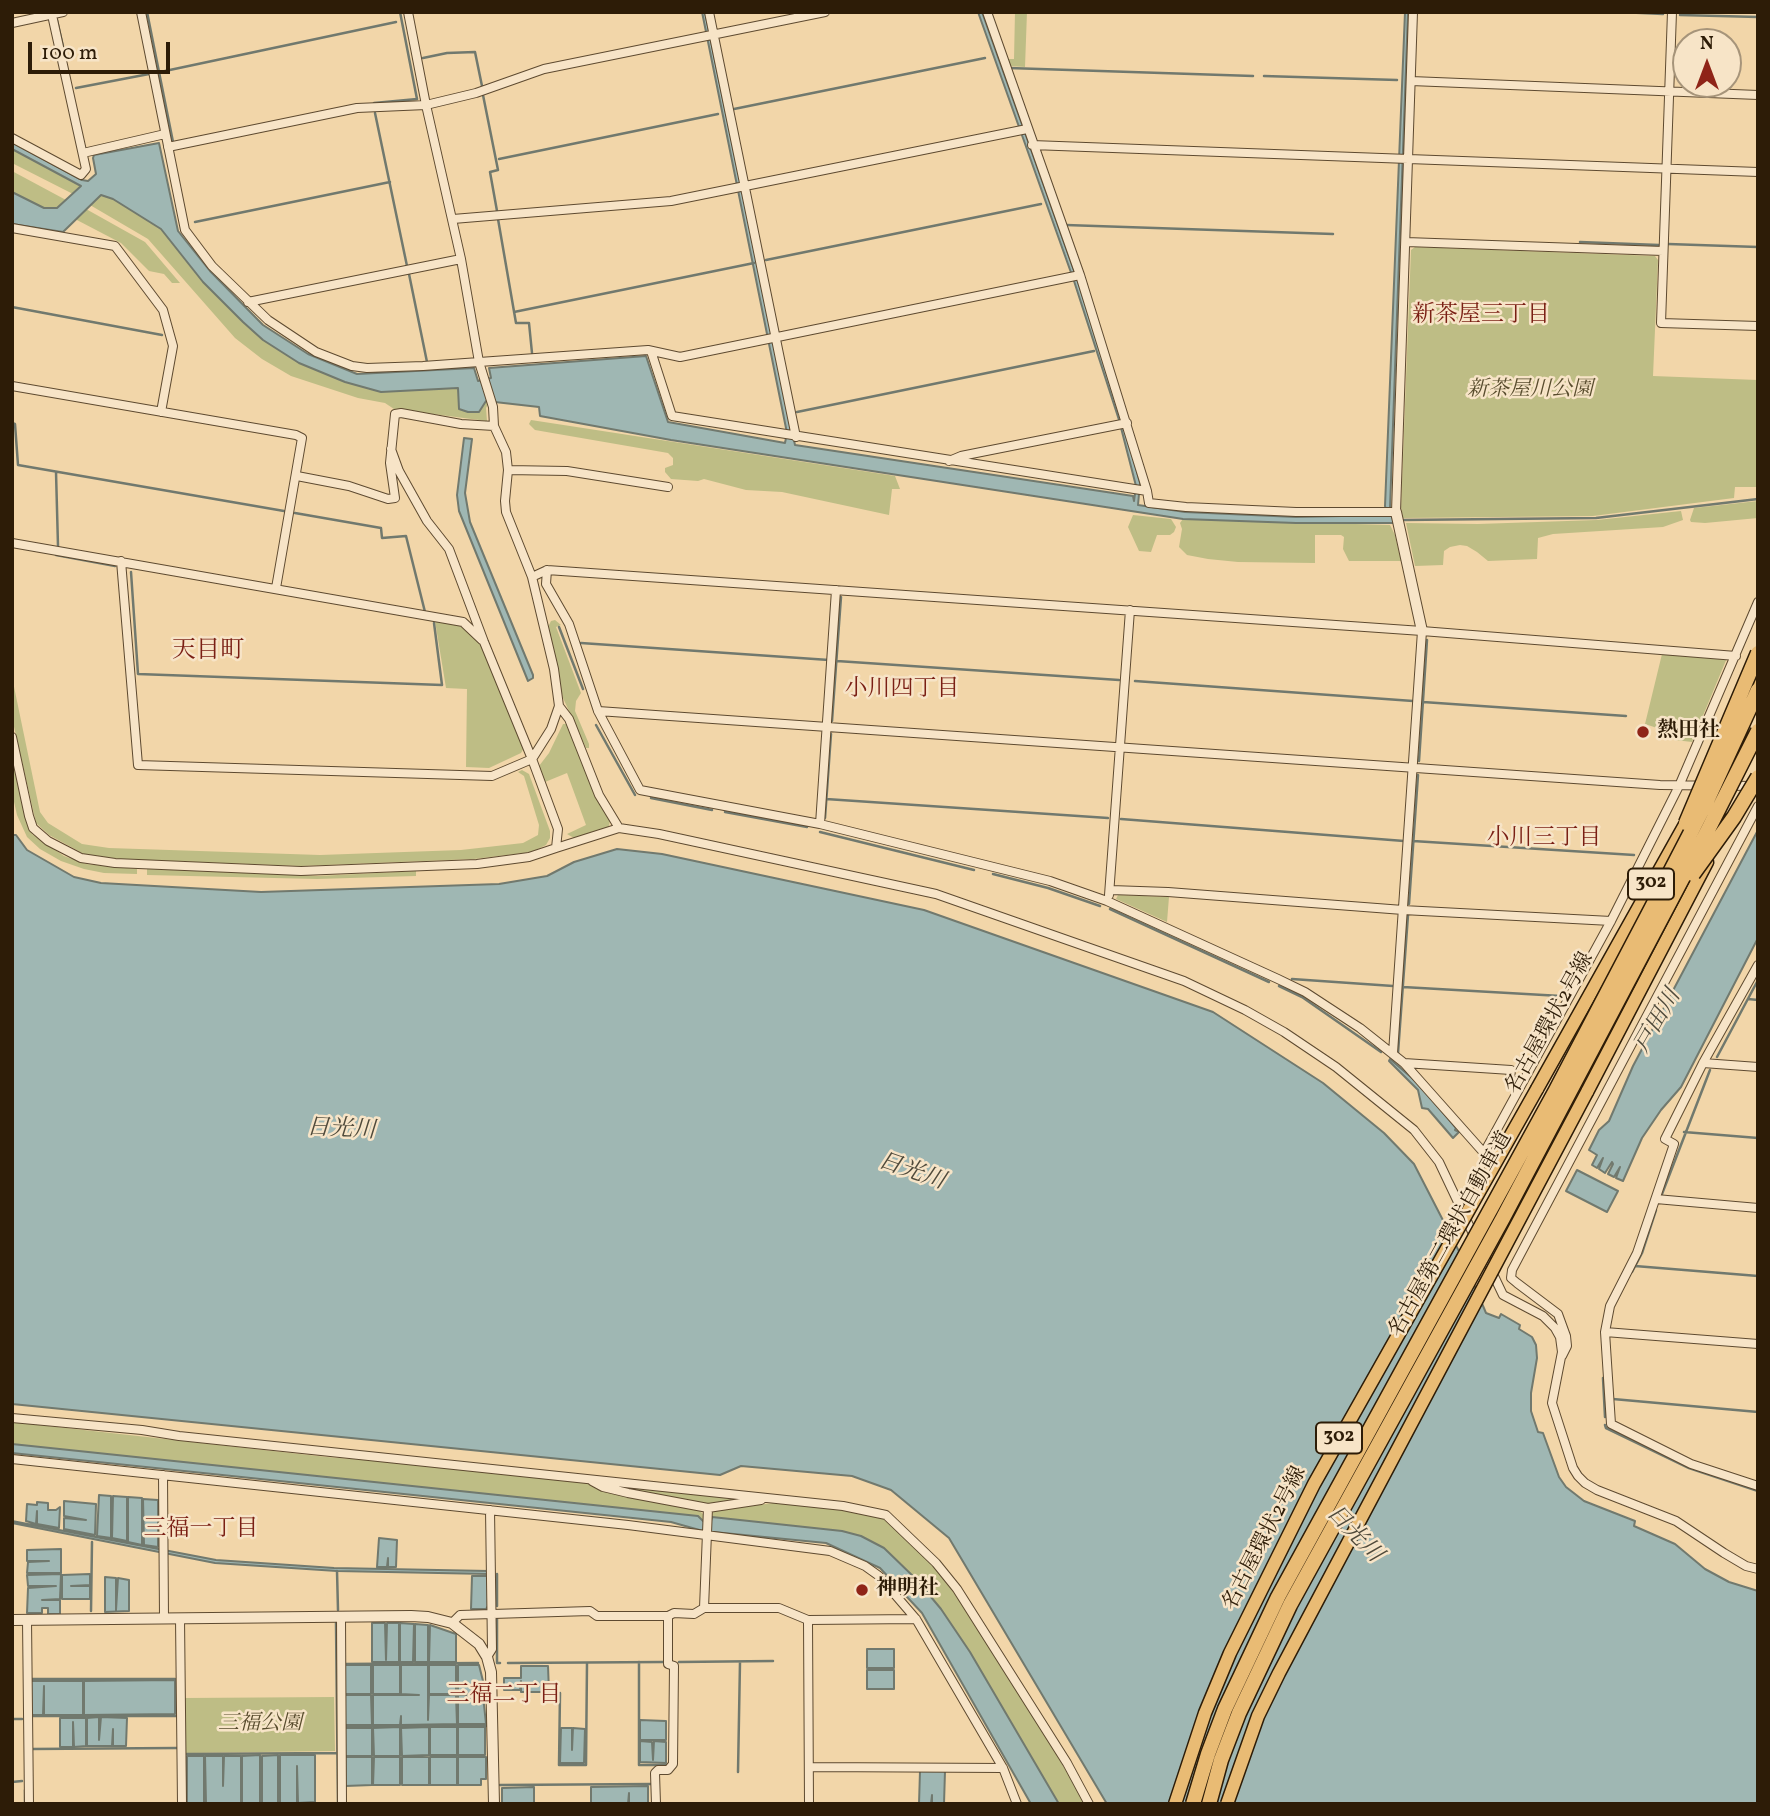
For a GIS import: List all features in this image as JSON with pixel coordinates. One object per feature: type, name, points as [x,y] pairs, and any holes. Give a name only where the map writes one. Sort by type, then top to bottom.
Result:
[{"type":"highway","points":[[1621,964],[1677,847],[1758,653]]},
{"type":"highway","name":"名古屋環状2号線","points":[[1175,1804],[1205,1713],[1230,1653],[1314,1484],[1707,784],[1758,676]]},
{"type":"highway","name":"名古屋第二環状自動車道","points":[[1193,1804],[1225,1709],[1278,1597],[1556,1090],[1706,803],[1758,690]]},
{"type":"highway","name":"名古屋第二環状自動車道","points":[[1209,1804],[1221,1760],[1239,1713],[1290,1605],[1503,1218],[1758,731]]},
{"type":"highway","name":"302","points":[[1227,1804],[1258,1716],[1279,1673],[1754,783],[1758,766]]},
{"type":"highway","points":[[1660,919],[1734,817],[1754,783]]},
{"type":"street","points":[[12,23],[63,12]]},
{"type":"street","points":[[141,12],[185,230],[212,266],[248,302],[288,335],[316,352],[352,366],[366,368],[651,351],[680,357],[1080,275]]},
{"type":"street","points":[[121,562],[138,765],[477,778],[492,776],[533,759],[551,729],[559,706],[554,669],[532,577],[506,512],[506,452],[494,426],[493,407],[479,362],[453,219],[426,105],[408,12]]},
{"type":"street","points":[[709,12],[710,35],[796,438]]},
{"type":"street","points":[[168,147],[357,108],[426,105],[476,93],[544,69],[825,12]]},
{"type":"street","points":[[987,12],[1022,130],[1032,145],[1080,275],[1142,491],[1149,503],[1296,512],[1391,512]]},
{"type":"street","points":[[1393,1053],[1422,631],[1398,525],[1391,512],[1406,242],[1404,158],[1413,12]]},
{"type":"street","points":[[1672,12],[1661,323],[1758,326]]},
{"type":"street","points":[[12,138],[81,174],[86,169],[52,15]]},
{"type":"street","points":[[1410,82],[1758,95]]},
{"type":"street","points":[[453,219],[671,201],[1022,130]]},
{"type":"street","points":[[83,153],[166,134]]},
{"type":"street","points":[[1032,145],[1758,172]]},
{"type":"street","points":[[12,228],[115,246],[163,310],[173,346],[161,412]]},
{"type":"street","points":[[1406,242],[1663,251]]},
{"type":"street","points":[[248,302],[461,259]]},
{"type":"street","points":[[651,351],[672,416],[796,438],[1142,491]]},
{"type":"street","points":[[12,386],[302,438],[276,588]]},
{"type":"street","points":[[297,476],[349,486],[388,499],[396,498],[390,463],[395,414],[494,426]]},
{"type":"street","points":[[949,461],[961,456],[1123,424]]},
{"type":"street","points":[[391,449],[399,471],[426,521],[449,548],[484,642],[533,759],[558,830],[556,848]]},
{"type":"street","points":[[508,470],[566,471],[668,487]]},
{"type":"street","points":[[12,543],[463,622],[484,642]]},
{"type":"street","points":[[532,577],[547,570],[1422,631],[1735,656]]},
{"type":"street","points":[[547,570],[546,584],[569,624],[598,711],[640,790],[820,824],[1050,881],[1107,901],[1305,992],[1360,1028],[1404,1063],[1484,1153],[1611,921],[1679,786],[1758,601]]},
{"type":"street","points":[[820,824],[836,590]]},
{"type":"street","points":[[1107,901],[1111,890],[1130,610]]},
{"type":"street","points":[[559,706],[569,719],[599,794],[619,828]]},
{"type":"street","points":[[598,711],[1679,786],[1754,783]]},
{"type":"street","points":[[12,737],[33,828],[48,841],[81,858],[115,863],[301,871],[477,864],[529,858],[619,828],[659,834],[936,894],[1184,981],[1265,1021],[1336,1067],[1414,1130],[1439,1162],[1503,1295],[1543,1316],[1555,1328],[1561,1344],[1552,1403],[1573,1468],[1585,1483],[1676,1521],[1746,1566],[1758,1569]]},
{"type":"street","points":[[1560,1362],[1567,1346],[1558,1314],[1511,1278],[1512,1270],[1758,806]]},
{"type":"street","points":[[1111,890],[1611,921]]},
{"type":"street","points":[[1758,965],[1703,1063],[1665,1139],[1674,1144],[1637,1253],[1610,1306],[1605,1332],[1611,1424],[1691,1464],[1758,1486]]},
{"type":"street","points":[[1404,1063],[1511,1069],[1510,1079],[1521,1085]]},
{"type":"street","points":[[1703,1063],[1758,1067]]},
{"type":"street","points":[[1656,1199],[1758,1208]]},
{"type":"street","points":[[1605,1332],[1758,1344]]},
{"type":"street","points":[[12,1418],[586,1477],[843,1506],[886,1515],[936,1563],[979,1621],[1067,1763],[1089,1804]]},
{"type":"street","points":[[12,1459],[489,1510],[830,1551],[865,1566],[879,1576],[916,1619],[1003,1768],[1017,1804]]},
{"type":"street","points":[[163,1475],[164,1618]]},
{"type":"street","points":[[586,1477],[603,1487],[707,1511],[774,1498]]},
{"type":"street","points":[[487,1657],[492,1648],[489,1510]]},
{"type":"street","points":[[704,1608],[707,1511]]},
{"type":"street","points":[[452,1623],[460,1615],[590,1611],[597,1616],[668,1616],[674,1613],[694,1614],[704,1608],[779,1608],[808,1620],[916,1619]]},
{"type":"street","points":[[341,1616],[342,1804]]},
{"type":"street","points":[[12,1620],[341,1616],[428,1617],[452,1623],[479,1644],[487,1657],[492,1689],[494,1804]]},
{"type":"street","points":[[656,1804],[655,1773],[658,1770],[671,1769],[673,1764],[674,1666],[668,1664],[668,1616]]},
{"type":"street","points":[[180,1618],[181,1804]]},
{"type":"street","points":[[27,1620],[29,1804]]},
{"type":"street","points":[[808,1620],[809,1804]]},
{"type":"street","points":[[809,1767],[1003,1768]]},
{"type":"green space","points":[[1015,12],[1027,12],[1025,67],[1009,66],[1006,59],[1014,59]]},
{"type":"green space","points":[[12,149],[81,186],[73,194],[12,163]]},
{"type":"green space","points":[[12,171],[66,200],[57,208],[44,208],[12,192]]},
{"type":"green space","points":[[101,195],[113,199],[161,229],[203,282],[243,322],[380,392],[459,388],[468,411],[479,412],[486,401],[487,421],[394,409],[385,403],[358,398],[291,376],[262,359],[235,338],[148,239],[90,205]]},
{"type":"green space","points":[[86,209],[145,242],[180,283],[172,283],[164,274],[149,271],[121,243],[75,219]]},
{"type":"green space","name":"新茶屋川公園","points":[[1415,247],[1655,256],[1658,260],[1653,376],[1758,380],[1758,487],[1735,487],[1734,498],[1593,516],[1403,518],[1401,508],[1411,250]]},
{"type":"green space","points":[[531,420],[895,476],[900,489],[892,489],[889,515],[782,492],[746,490],[704,479],[671,479],[665,472],[665,468],[673,465],[673,458],[668,453],[535,430],[529,424]]},
{"type":"green space","points":[[1758,501],[1758,518],[1705,523],[1690,520],[1694,508]]},
{"type":"green space","points":[[1681,511],[1683,520],[1663,527],[1553,534],[1538,538],[1537,559],[1488,561],[1467,546],[1450,547],[1444,551],[1443,565],[1415,566],[1406,523],[1478,524],[1597,520]]},
{"type":"green space","points":[[1133,515],[1171,519],[1176,527],[1170,535],[1157,535],[1151,552],[1139,551],[1128,527]]},
{"type":"green space","points":[[1183,519],[1390,525],[1401,561],[1349,561],[1343,549],[1344,537],[1341,535],[1315,535],[1315,563],[1238,562],[1187,555],[1179,547],[1182,529],[1180,523]]},
{"type":"green space","points":[[555,620],[561,625],[556,627],[581,693],[576,701],[575,711],[589,748],[586,748],[563,698],[548,627],[551,621]]},
{"type":"green space","points":[[435,621],[459,625],[480,643],[524,748],[521,753],[489,768],[466,767],[467,689],[446,688]]},
{"type":"green space","points":[[1662,654],[1727,658],[1692,742],[1675,740],[1660,733],[1660,729],[1645,724]]},
{"type":"green space","points":[[12,677],[40,812],[48,823],[82,844],[109,848],[320,855],[461,850],[523,843],[538,835],[539,825],[524,776],[518,772],[522,770],[529,774],[550,831],[550,838],[546,845],[532,852],[474,859],[301,866],[120,859],[84,854],[49,835],[36,823],[12,718]]},
{"type":"green space","points":[[563,724],[568,724],[596,795],[610,821],[608,830],[574,838],[567,834],[586,825],[567,773],[545,782],[539,766],[549,753]]},
{"type":"green space","points":[[12,759],[32,834],[64,856],[86,864],[137,869],[137,874],[104,873],[84,869],[61,861],[40,849],[27,837],[17,815],[12,793]]},
{"type":"green space","points":[[147,869],[318,876],[416,871],[416,876],[317,879],[147,875]]},
{"type":"green space","points":[[1118,895],[1169,897],[1167,922],[1116,899]]},
{"type":"green space","points":[[12,1422],[327,1457],[487,1470],[587,1482],[698,1509],[704,1515],[704,1522],[697,1516],[12,1444]]},
{"type":"green space","points":[[598,1482],[754,1499],[703,1504]]},
{"type":"green space","points":[[773,1503],[883,1517],[892,1524],[933,1566],[978,1624],[1086,1804],[1059,1804],[970,1652],[941,1609],[916,1579],[884,1548],[842,1531],[712,1517],[713,1511]]},
{"type":"green space","name":"三福公園","points":[[334,1697],[335,1751],[186,1753],[185,1698]]},
{"type":"water","points":[[702,12],[705,12],[795,445],[1133,496],[1134,501],[1136,486],[1119,420],[1074,281],[978,12],[982,12],[1077,279],[1123,419],[1140,483],[1138,505],[1185,512],[1296,517],[1387,515],[1385,506],[1405,12],[1408,12],[1390,508],[1394,523],[1183,519],[671,440],[540,416],[539,407],[486,401],[479,412],[468,412],[459,409],[458,388],[381,392],[345,382],[299,363],[263,340],[243,322],[203,282],[161,229],[113,199],[101,195],[63,232],[12,224],[12,192],[44,208],[57,208],[81,186],[12,149],[12,142],[88,181],[96,174],[94,155],[159,143],[178,231],[210,271],[263,325],[308,354],[357,374],[474,368],[478,381],[491,378],[489,368],[646,356],[668,422],[785,443],[787,433]]},
{"type":"water","points":[[464,438],[472,439],[465,493],[470,522],[533,675],[528,681],[459,511],[457,495]]},
{"type":"water","name":"戸田川","points":[[1758,830],[1758,938],[1681,1087],[1642,1138],[1623,1181],[1616,1178],[1620,1167],[1614,1177],[1608,1174],[1612,1162],[1605,1173],[1599,1169],[1603,1158],[1597,1168],[1592,1165],[1597,1155],[1589,1150],[1599,1130],[1609,1121],[1633,1066]]},
{"type":"water","name":"日光川","points":[[12,835],[16,835],[27,850],[74,877],[101,883],[261,892],[499,884],[547,876],[574,862],[617,849],[662,854],[924,910],[1213,1012],[1323,1083],[1384,1133],[1414,1164],[1465,1263],[1486,1313],[1499,1318],[1501,1314],[1520,1325],[1519,1329],[1532,1337],[1536,1345],[1531,1411],[1538,1432],[1543,1433],[1559,1477],[1566,1487],[1584,1501],[1635,1521],[1634,1526],[1675,1544],[1705,1569],[1729,1582],[1758,1591],[1758,1804],[1107,1804],[949,1538],[891,1490],[852,1476],[741,1466],[720,1475],[12,1404]]},
{"type":"water","points":[[1390,1059],[1419,1084],[1456,1128],[1459,1132],[1453,1138],[1428,1109],[1422,1108],[1418,1090]]},
{"type":"water","points":[[1577,1170],[1618,1191],[1607,1212],[1566,1191]]},
{"type":"water","points":[[12,1444],[698,1516],[704,1522],[711,1521],[712,1517],[842,1531],[861,1536],[884,1548],[916,1579],[941,1609],[970,1652],[1059,1804],[1031,1804],[922,1613],[880,1568],[826,1543],[703,1531],[671,1522],[12,1453]]},
{"type":"water","points":[[99,1495],[111,1496],[111,1538],[97,1536]]},
{"type":"water","points":[[113,1496],[127,1497],[127,1541],[112,1538]]},
{"type":"water","points":[[128,1497],[142,1498],[142,1545],[128,1542]]},
{"type":"water","points":[[143,1499],[158,1500],[158,1547],[144,1545]]},
{"type":"water","points":[[64,1501],[96,1504],[95,1535],[64,1529],[64,1518],[86,1520],[64,1516]]},
{"type":"water","points":[[37,1502],[48,1503],[48,1510],[60,1507],[59,1528],[37,1524],[37,1511],[36,1524],[26,1521],[27,1504],[37,1505]]},
{"type":"water","points":[[12,1521],[216,1560],[334,1568],[489,1571],[489,1574],[337,1571],[215,1563]]},
{"type":"water","points":[[379,1538],[397,1540],[396,1567],[388,1567],[388,1558],[387,1567],[377,1567]]},
{"type":"water","points":[[61,1549],[61,1573],[27,1573],[28,1562],[49,1561],[27,1561],[27,1550]]},
{"type":"water","points":[[61,1574],[60,1599],[42,1600],[60,1600],[60,1614],[48,1614],[48,1608],[42,1608],[42,1613],[27,1613],[28,1588],[56,1586],[28,1586],[27,1575]]},
{"type":"water","points":[[90,1574],[90,1585],[71,1586],[90,1586],[90,1599],[62,1599],[62,1575]]},
{"type":"water","points":[[472,1576],[488,1576],[486,1609],[471,1609]]},
{"type":"water","points":[[105,1577],[116,1578],[116,1610],[118,1578],[129,1580],[129,1611],[105,1612]]},
{"type":"water","points":[[372,1623],[385,1623],[386,1660],[387,1623],[399,1623],[399,1662],[372,1662]]},
{"type":"water","points":[[400,1623],[414,1624],[413,1662],[400,1662]]},
{"type":"water","points":[[415,1624],[428,1625],[428,1662],[415,1662]]},
{"type":"water","points":[[430,1625],[456,1634],[456,1662],[429,1662]]},
{"type":"water","points":[[867,1649],[894,1649],[894,1668],[867,1668]]},
{"type":"water","points":[[344,1665],[371,1665],[371,1694],[344,1694]]},
{"type":"water","points":[[373,1665],[400,1665],[400,1694],[373,1694]]},
{"type":"water","points":[[401,1665],[428,1665],[428,1720],[429,1695],[456,1695],[457,1724],[401,1725],[401,1716],[400,1725],[373,1725],[373,1695],[419,1695],[401,1694]]},
{"type":"water","points":[[429,1665],[456,1665],[456,1694],[429,1694]]},
{"type":"water","points":[[458,1665],[479,1665],[483,1694],[458,1694]]},
{"type":"water","points":[[521,1666],[548,1666],[549,1692],[521,1692],[521,1681],[520,1690],[504,1690],[504,1678],[521,1678]]},
{"type":"water","points":[[867,1670],[894,1670],[894,1689],[867,1689]]},
{"type":"water","points":[[175,1680],[175,1714],[84,1715],[84,1681]]},
{"type":"water","points":[[31,1681],[83,1681],[83,1715],[44,1715],[44,1686],[43,1715],[31,1715]]},
{"type":"water","points":[[344,1695],[371,1695],[372,1725],[344,1725]]},
{"type":"water","points":[[458,1695],[483,1695],[486,1724],[458,1724]]},
{"type":"water","points":[[99,1717],[99,1740],[101,1717],[127,1718],[126,1746],[113,1746],[113,1729],[112,1746],[87,1746],[87,1718]]},
{"type":"water","points":[[60,1718],[86,1718],[86,1746],[74,1747],[73,1722],[73,1747],[60,1747]]},
{"type":"water","points":[[640,1720],[666,1721],[666,1740],[640,1740]]},
{"type":"water","points":[[400,1727],[400,1756],[374,1756],[373,1728]]},
{"type":"water","points":[[429,1727],[429,1755],[402,1756],[401,1728]]},
{"type":"water","points":[[430,1727],[457,1727],[457,1755],[430,1755]]},
{"type":"water","points":[[458,1727],[485,1727],[485,1755],[458,1755]]},
{"type":"water","points":[[344,1728],[372,1728],[372,1756],[344,1756]]},
{"type":"water","points":[[561,1728],[572,1728],[572,1750],[573,1728],[585,1729],[584,1763],[560,1763]]},
{"type":"water","points":[[640,1741],[652,1742],[653,1760],[654,1741],[666,1742],[666,1763],[640,1762]]},
{"type":"water","points":[[260,1755],[260,1803],[242,1804],[242,1756]]},
{"type":"water","points":[[278,1755],[278,1803],[262,1803],[262,1756]]},
{"type":"water","points":[[280,1755],[315,1755],[315,1802],[298,1803],[297,1766],[297,1803],[280,1803]]},
{"type":"water","points":[[187,1756],[204,1756],[204,1804],[187,1804]]},
{"type":"water","points":[[205,1756],[223,1756],[223,1786],[224,1756],[241,1756],[241,1804],[206,1804]]},
{"type":"water","points":[[344,1757],[372,1757],[372,1785],[345,1786]]},
{"type":"water","points":[[374,1757],[400,1757],[400,1785],[373,1785]]},
{"type":"water","points":[[402,1757],[429,1757],[429,1785],[402,1785]]},
{"type":"water","points":[[430,1757],[457,1757],[457,1785],[430,1785]]},
{"type":"water","points":[[458,1757],[486,1757],[486,1779],[481,1779],[481,1785],[458,1785]]},
{"type":"water","points":[[920,1771],[945,1771],[944,1804],[932,1804],[932,1795],[931,1804],[919,1804]]},
{"type":"water","points":[[648,1786],[648,1804],[629,1804],[629,1793],[628,1804],[591,1804],[591,1787]]},
{"type":"water","points":[[534,1787],[534,1804],[502,1804],[502,1788]]},
{"type":"waterway","points":[[147,12],[173,142]]},
{"type":"waterway","points":[[374,103],[417,99],[400,12]]},
{"type":"waterway","points":[[1620,12],[1663,14]]},
{"type":"waterway","points":[[1680,15],[1758,17]]},
{"type":"waterway","points":[[57,20],[64,51]]},
{"type":"waterway","points":[[165,71],[396,22]]},
{"type":"waterway","points":[[423,58],[447,53],[475,52],[482,86]]},
{"type":"waterway","points":[[734,109],[985,58]]},
{"type":"waterway","points":[[1009,68],[1253,76]]},
{"type":"waterway","points":[[76,88],[149,74]]},
{"type":"waterway","points":[[1264,76],[1397,80]]},
{"type":"waterway","points":[[483,95],[498,170],[490,172],[497,211]]},
{"type":"waterway","points":[[375,113],[407,266]]},
{"type":"waterway","points":[[499,159],[718,114]]},
{"type":"waterway","points":[[195,222],[390,182]]},
{"type":"waterway","points":[[766,260],[1041,204]]},
{"type":"waterway","points":[[498,219],[516,323],[529,323],[532,353]]},
{"type":"waterway","points":[[1066,225],[1333,234]]},
{"type":"waterway","points":[[1580,242],[1659,245]]},
{"type":"waterway","points":[[1668,244],[1758,247]]},
{"type":"waterway","points":[[514,312],[754,263]]},
{"type":"waterway","points":[[409,274],[427,362]]},
{"type":"waterway","points":[[12,307],[162,335]]},
{"type":"waterway","points":[[797,412],[1094,351]]},
{"type":"waterway","points":[[12,423],[15,424],[18,465],[284,511]]},
{"type":"waterway","points":[[56,472],[58,546]]},
{"type":"waterway","points":[[1402,520],[1596,518],[1758,499]]},
{"type":"waterway","points":[[295,513],[381,528],[382,538],[406,536],[425,612]]},
{"type":"waterway","points":[[56,555],[115,566]]},
{"type":"waterway","points":[[131,572],[138,674],[442,685],[434,623]]},
{"type":"waterway","points":[[832,721],[841,597]]},
{"type":"waterway","points":[[559,627],[583,689]]},
{"type":"waterway","points":[[1419,761],[1427,640]]},
{"type":"waterway","points":[[581,643],[829,660]]},
{"type":"waterway","points":[[837,661],[1119,680]]},
{"type":"waterway","points":[[1135,681],[1413,701]]},
{"type":"waterway","points":[[1423,702],[1626,716]]},
{"type":"waterway","points":[[596,725],[635,795]]},
{"type":"waterway","points":[[825,818],[831,734]]},
{"type":"waterway","points":[[1409,904],[1418,775]]},
{"type":"waterway","points":[[651,798],[712,810]]},
{"type":"waterway","points":[[826,799],[1108,818]]},
{"type":"waterway","points":[[725,812],[807,827]]},
{"type":"waterway","points":[[1121,819],[1404,841]]},
{"type":"waterway","points":[[820,832],[974,870]]},
{"type":"waterway","points":[[1413,841],[1634,855]]},
{"type":"waterway","points":[[993,874],[1048,888],[1100,906]]},
{"type":"waterway","points":[[1110,909],[1269,982]]},
{"type":"waterway","points":[[1398,1053],[1408,915]]},
{"type":"waterway","points":[[1292,979],[1393,986]]},
{"type":"waterway","points":[[1717,1057],[1758,980]]},
{"type":"waterway","points":[[1279,986],[1302,997],[1381,1052]]},
{"type":"waterway","points":[[1403,987],[1561,996]]},
{"type":"waterway","points":[[1748,999],[1758,1000]]},
{"type":"waterway","points":[[1662,1194],[1710,1070]]},
{"type":"waterway","points":[[1684,1132],[1758,1138]]},
{"type":"waterway","points":[[1632,1272],[1642,1253],[1656,1210]]},
{"type":"waterway","points":[[1635,1266],[1758,1276]]},
{"type":"waterway","points":[[1603,1378],[1605,1417]]},
{"type":"waterway","points":[[1613,1399],[1758,1412]]},
{"type":"waterway","points":[[1605,1425],[1606,1428],[1689,1468],[1758,1491]]},
{"type":"waterway","points":[[91,1611],[92,1542]]},
{"type":"waterway","points":[[337,1571],[338,1610]]},
{"type":"waterway","points":[[497,1574],[497,1606]]},
{"type":"waterway","points":[[497,1617],[497,1663],[500,1663]]},
{"type":"waterway","points":[[336,1623],[338,1804]]},
{"type":"waterway","points":[[679,1662],[773,1661]]},
{"type":"waterway","points":[[639,1662],[639,1765],[669,1765]]},
{"type":"waterway","points":[[508,1663],[663,1662]]},
{"type":"waterway","points":[[738,1772],[740,1662]]},
{"type":"waterway","points":[[344,1664],[478,1663]]},
{"type":"waterway","points":[[560,1693],[559,1765],[586,1765],[587,1663]]},
{"type":"waterway","points":[[31,1679],[175,1679]]},
{"type":"waterway","points":[[31,1716],[176,1716]]},
{"type":"waterway","points":[[12,1719],[22,1719]]},
{"type":"waterway","points":[[344,1726],[486,1726]]},
{"type":"waterway","points":[[31,1749],[177,1748]]},
{"type":"waterway","points":[[186,1754],[337,1753]]},
{"type":"waterway","points":[[12,1782],[22,1781]]},
{"type":"waterway","points":[[500,1785],[652,1784]]},
{"type":"waterway","points":[[25,1790],[25,1804]]},
{"type":"place","name":"熱田社","points":[[1643,732]]},
{"type":"place","name":"神明社","points":[[862,1590]]},
{"type":"district","name":"新茶屋三丁目","points":[[1481,317]]},
{"type":"district","name":"天目町","points":[[208,653]]},
{"type":"district","name":"小川四丁目","points":[[902,691]]},
{"type":"district","name":"小川三丁目","points":[[1544,840]]},
{"type":"district","name":"三福一丁目","points":[[201,1531]]},
{"type":"district","name":"三福二丁目","points":[[504,1697]]}]
